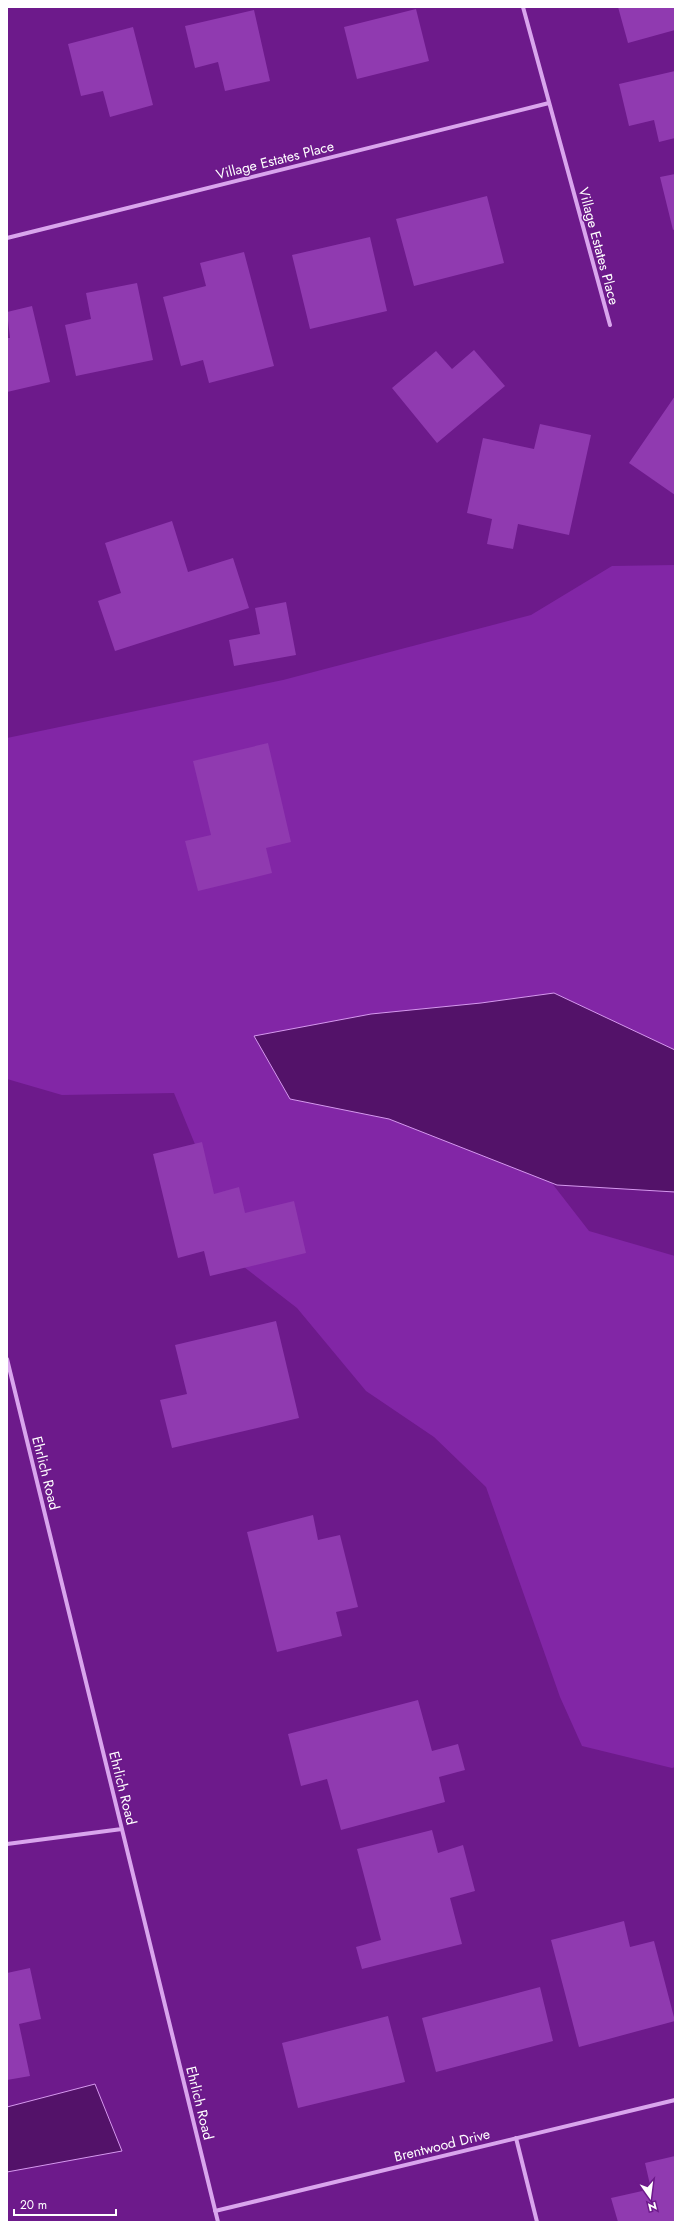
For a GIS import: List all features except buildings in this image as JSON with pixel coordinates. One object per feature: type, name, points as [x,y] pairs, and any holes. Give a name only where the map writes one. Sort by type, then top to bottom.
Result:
[{"type":"street","name":"Village Estates Place","points":[[523,7],[610,325]]},
{"type":"street","name":"Village Estates Place","points":[[7,238],[549,103]]},
{"type":"street","name":"Ehrlich Road","points":[[7,1359],[218,2222]]},
{"type":"street","points":[[7,1844],[122,1829]]},
{"type":"street","name":"Brentwood Drive","points":[[215,2212],[675,2100]]},
{"type":"street","points":[[516,2138],[537,2222]]},
{"type":"shaded area","points":[[675,565],[675,1050],[554,993],[481,1003],[290,1099],[389,1119],[551,1182],[589,1231],[675,1256],[675,1767],[672,1768],[582,1746],[560,1697],[486,1487],[434,1437],[366,1391],[297,1308],[226,1253],[201,1159],[174,1093],[62,1095],[7,1079],[7,738],[283,680],[531,615],[612,566]]},
{"type":"shaded area","points":[[554,993],[675,1050],[675,1192],[557,1185],[389,1119],[290,1099],[254,1036],[371,1014],[481,1003]]},
{"type":"shaded area","points":[[95,2084],[122,2151],[7,2172],[7,2107]]}]
